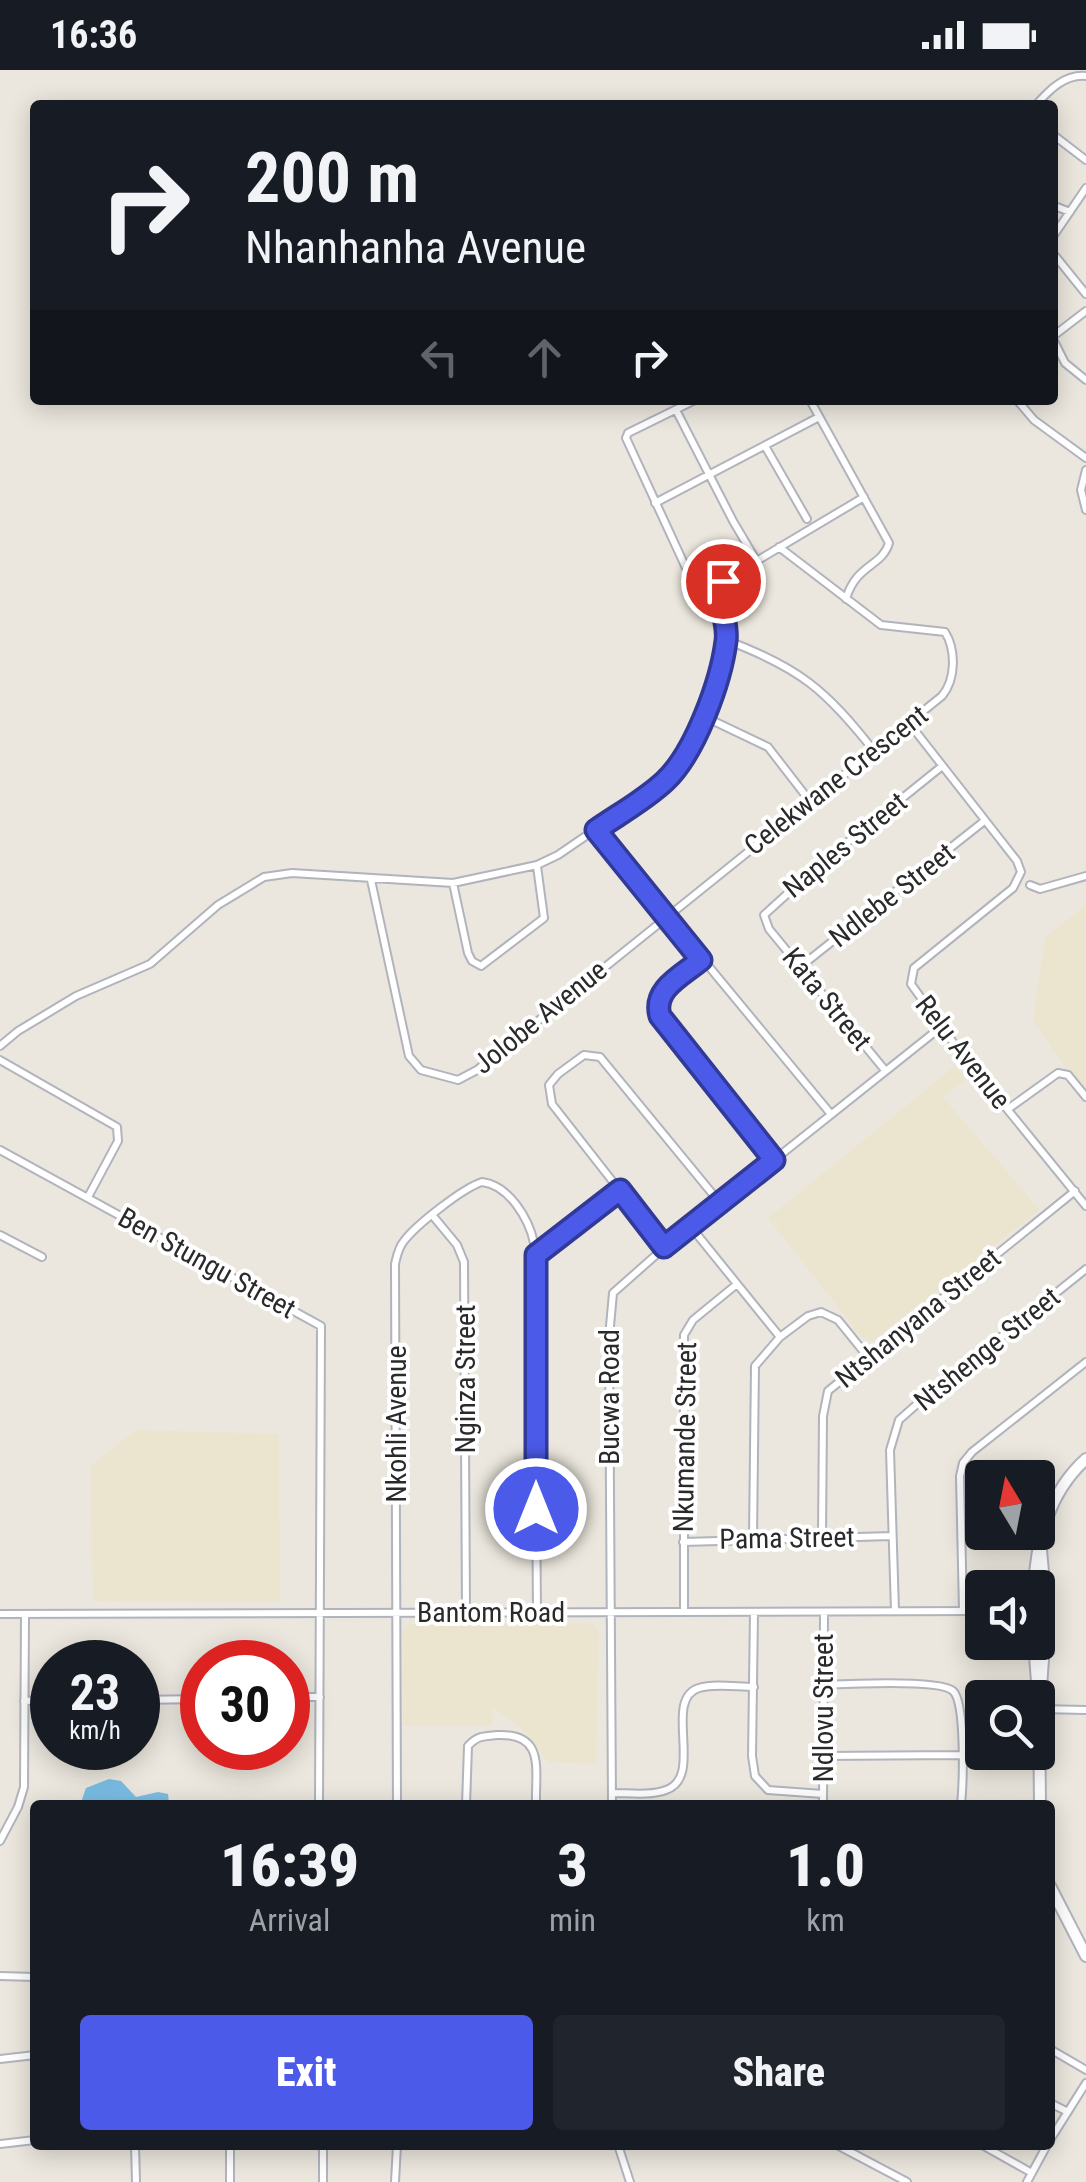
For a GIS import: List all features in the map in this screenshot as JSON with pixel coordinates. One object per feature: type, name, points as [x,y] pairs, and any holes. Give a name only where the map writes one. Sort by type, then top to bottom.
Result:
[{"type":"street","points":[[1041,100],[1062,81],[1086,76]]},
{"type":"street","points":[[1058,139],[1086,160]]},
{"type":"street","points":[[1058,229],[1086,188]]},
{"type":"street","points":[[1058,207],[1070,212]]},
{"type":"street","points":[[1058,259],[1086,294]]},
{"type":"street","points":[[1058,332],[1086,310]]},
{"type":"street","points":[[1058,349],[1065,363],[1086,380]]},
{"type":"street","points":[[686,405],[626,438],[686,568],[720,590]]},
{"type":"street","points":[[813,405],[884,531],[888,547],[856,575],[846,598]]},
{"type":"street","points":[[1021,405],[1034,420],[1086,458]]},
{"type":"street","points":[[676,410],[756,560]]},
{"type":"street","points":[[655,502],[819,416]]},
{"type":"street","points":[[765,446],[806,519]]},
{"type":"street","points":[[1086,470],[1081,490],[1086,510]]},
{"type":"street","points":[[0,1046],[18,1030],[76,996],[150,964],[218,905],[255,882],[292,872],[453,883],[537,865],[596,830],[667,779],[703,716],[718,681],[726,640],[720,590],[727,578],[864,497]]},
{"type":"street","name":"Celekwane Crescent","points":[[666,916],[909,723],[951,684],[948,635],[929,628],[887,628],[779,546]]},
{"type":"street","points":[[726,640],[814,684],[830,697],[874,751]]},
{"type":"street","points":[[703,716],[768,747],[809,800]]},
{"type":"street","name":"Relu Avenue","points":[[909,723],[1017,862],[1020,877],[1013,888],[911,972],[911,984],[941,1027],[1086,1206]]},
{"type":"street","name":"Naples Street","points":[[769,928],[764,919],[767,909],[940,767]]},
{"type":"street","name":"Ndlebe Street","points":[[800,968],[984,822]]},
{"type":"street","points":[[596,830],[830,1112]]},
{"type":"street","points":[[453,883],[468,952],[472,961],[481,966],[544,918],[537,865]]},
{"type":"street","points":[[1030,886],[1040,890],[1086,876]]},
{"type":"street","name":"Jolobe Avenue","points":[[370,880],[410,1056],[420,1070],[458,1080],[476,1070],[666,916]]},
{"type":"street","name":"Kata Street","points":[[769,928],[884,1069]]},
{"type":"street","points":[[701,960],[663,992],[658,1010],[774,1160]]},
{"type":"street","name":"Bucwa Road","points":[[612,1800],[610,1300],[616,1288],[664,1247],[941,1027]]},
{"type":"street","points":[[664,1247],[558,1113],[550,1097],[552,1080],[584,1055],[600,1057],[720,1203]]},
{"type":"street","points":[[0,1060],[117,1127],[118,1141],[88,1197]]},
{"type":"street","points":[[1008,1110],[1058,1073],[1068,1075],[1085,1094]]},
{"type":"street","name":"Ben Stungu Street","points":[[0,1150],[320,1326],[320,1612]]},
{"type":"street","name":"Nkohli Avenue","points":[[397,1800],[395,1264],[402,1243],[482,1182],[494,1184],[526,1218],[536,1255]]},
{"type":"street","points":[[537,1612],[536,1255],[620,1190]]},
{"type":"street","name":"Ntshanyana Street","points":[[822,1536],[825,1397],[868,1357],[1074,1191]]},
{"type":"street","name":"Nginza Street","points":[[433,1216],[458,1246],[464,1262],[466,1612]]},
{"type":"street","points":[[691,1227],[780,1337]]},
{"type":"street","points":[[1,1238],[42,1256]]},
{"type":"street","name":"Ntshenge Street","points":[[895,1611],[890,1450],[899,1420],[1086,1270]]},
{"type":"street","name":"Nkumande Street","points":[[684,1612],[684,1336],[692,1320],[737,1284]]},
{"type":"street","points":[[753,1538],[753,1374],[758,1358],[815,1313],[828,1313],[838,1320],[868,1357]]},
{"type":"street","points":[[962,1611],[963,1463],[1086,1362]]},
{"type":"street","points":[[1055,1498],[1086,1459]]},
{"type":"street","name":"Pama Street","points":[[683,1542],[892,1536]]},
{"type":"street","name":"Bantom Road","points":[[0,1614],[962,1611]]},
{"type":"street","points":[[320,1612],[320,1800]]},
{"type":"street","points":[[754,1612],[753,1766],[758,1782],[776,1792],[823,1794]]},
{"type":"street","name":"Ndlovu Street","points":[[823,1800],[824,1612]]},
{"type":"street","points":[[0,1841],[23,1796],[24,1614]]},
{"type":"street","points":[[823,1684],[945,1686],[955,1693],[960,1705],[961,1800]]},
{"type":"street","points":[[612,1793],[658,1792],[674,1786],[682,1771],[685,1700],[693,1691],[702,1687],[754,1687]]},
{"type":"street","points":[[310,1697],[320,1697]]},
{"type":"street","points":[[24,1700],[30,1700]]},
{"type":"street","points":[[1055,1707],[1086,1710]]},
{"type":"street","points":[[466,1800],[466,1753],[477,1738],[513,1734],[529,1742],[535,1758],[536,1800]]},
{"type":"street","points":[[822,1756],[960,1755]]},
{"type":"street","points":[[1040,1770],[1040,1800]]},
{"type":"street","points":[[1055,1896],[1086,1956]]},
{"type":"street","points":[[0,1976],[30,1977]]},
{"type":"street","points":[[1055,2053],[1086,2070]]},
{"type":"street","points":[[0,2059],[30,2056]]},
{"type":"street","points":[[1055,2131],[1086,2083]]},
{"type":"street","points":[[1055,2105],[1066,2111]]},
{"type":"street","points":[[0,2144],[30,2141]]},
{"type":"street","points":[[136,2150],[136,2182]]},
{"type":"street","points":[[230,2150],[230,2182]]},
{"type":"street","points":[[323,2150],[323,2182]]},
{"type":"street","points":[[396,2182],[397,2150]]},
{"type":"street","points":[[620,2150],[630,2182]]},
{"type":"street","points":[[847,2150],[907,2182]]},
{"type":"street","points":[[991,2150],[1032,2172]]},
{"type":"street","points":[[1027,2182],[1044,2150]]},
{"type":"shaded area","points":[[1086,905],[1083,1094],[1033,1020],[1045,937]]},
{"type":"shaded area","points":[[955,1066],[966,1079],[943,1097],[1040,1210],[872,1341],[862,1338],[768,1218]]},
{"type":"shaded area","points":[[136,1430],[279,1434],[280,1602],[93,1601],[90,1466]]},
{"type":"shaded area","points":[[592,1623],[599,1631],[596,1764],[548,1762],[524,1731],[493,1707],[492,1726],[403,1726],[402,1631],[409,1624]]},
{"type":"water","points":[[109,1779],[121,1781],[136,1797],[158,1792],[168,1794],[169,1800],[82,1800],[86,1788]]},
{"type":"route","points":[[536,1509],[536,1255],[620,1190],[664,1247],[774,1160],[660,1016],[658,1004],[663,992],[701,960],[596,830],[656,788],[680,762],[721,670],[727,622],[720,597],[723,581]]}]
